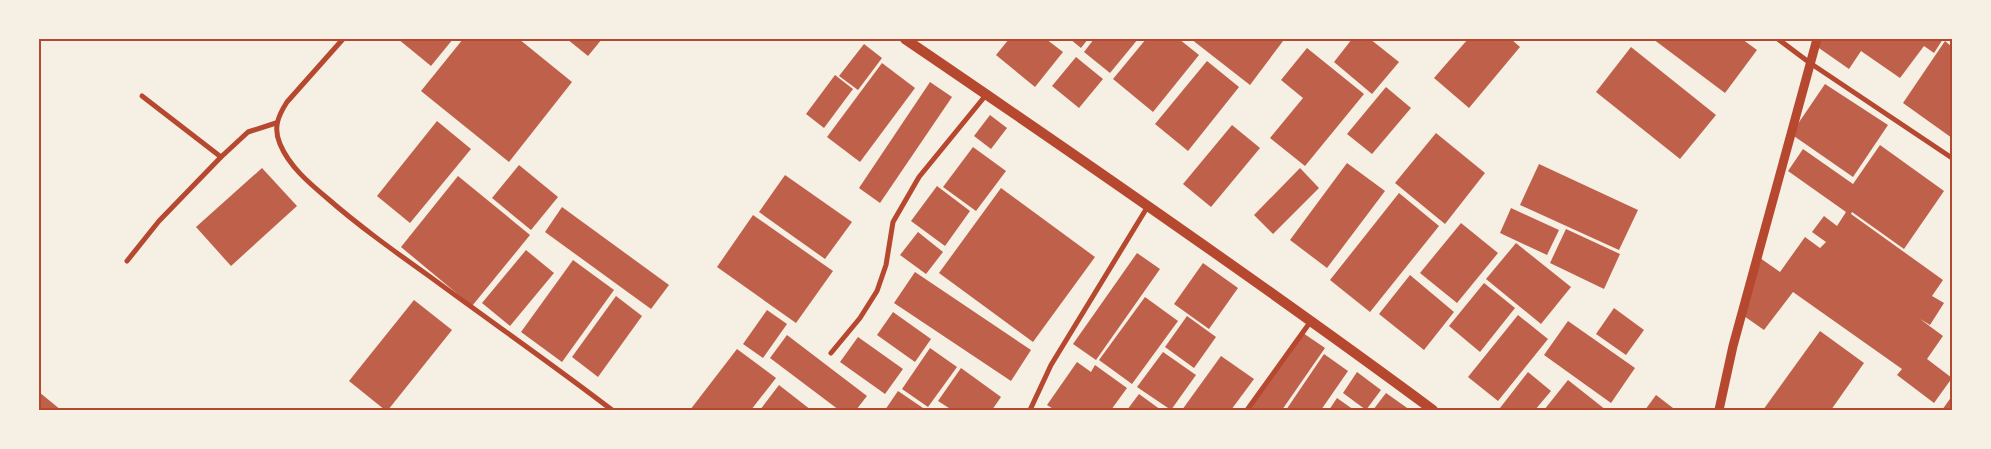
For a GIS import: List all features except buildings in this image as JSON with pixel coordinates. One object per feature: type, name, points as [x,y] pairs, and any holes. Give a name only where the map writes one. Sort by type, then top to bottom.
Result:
[{"type":"main road","points":[[905,39],[1311,320],[1433,410]]},
{"type":"street","points":[[343,39],[287,102],[276,123],[280,144],[289,161],[307,181],[355,223],[612,410]]},
{"type":"street","points":[[1778,39],[1810,63],[1952,158]]},
{"type":"street","points":[[1719,410],[1733,346],[1817,39]]},
{"type":"street","points":[[831,353],[860,318],[878,291],[886,265],[893,222],[919,177],[986,94]]},
{"type":"street","points":[[142,96],[220,157]]},
{"type":"street","points":[[127,261],[159,221],[220,157],[248,132],[276,123]]},
{"type":"street","points":[[1030,410],[1051,365],[1148,206]]},
{"type":"street","points":[[1247,410],[1311,320]]}]
